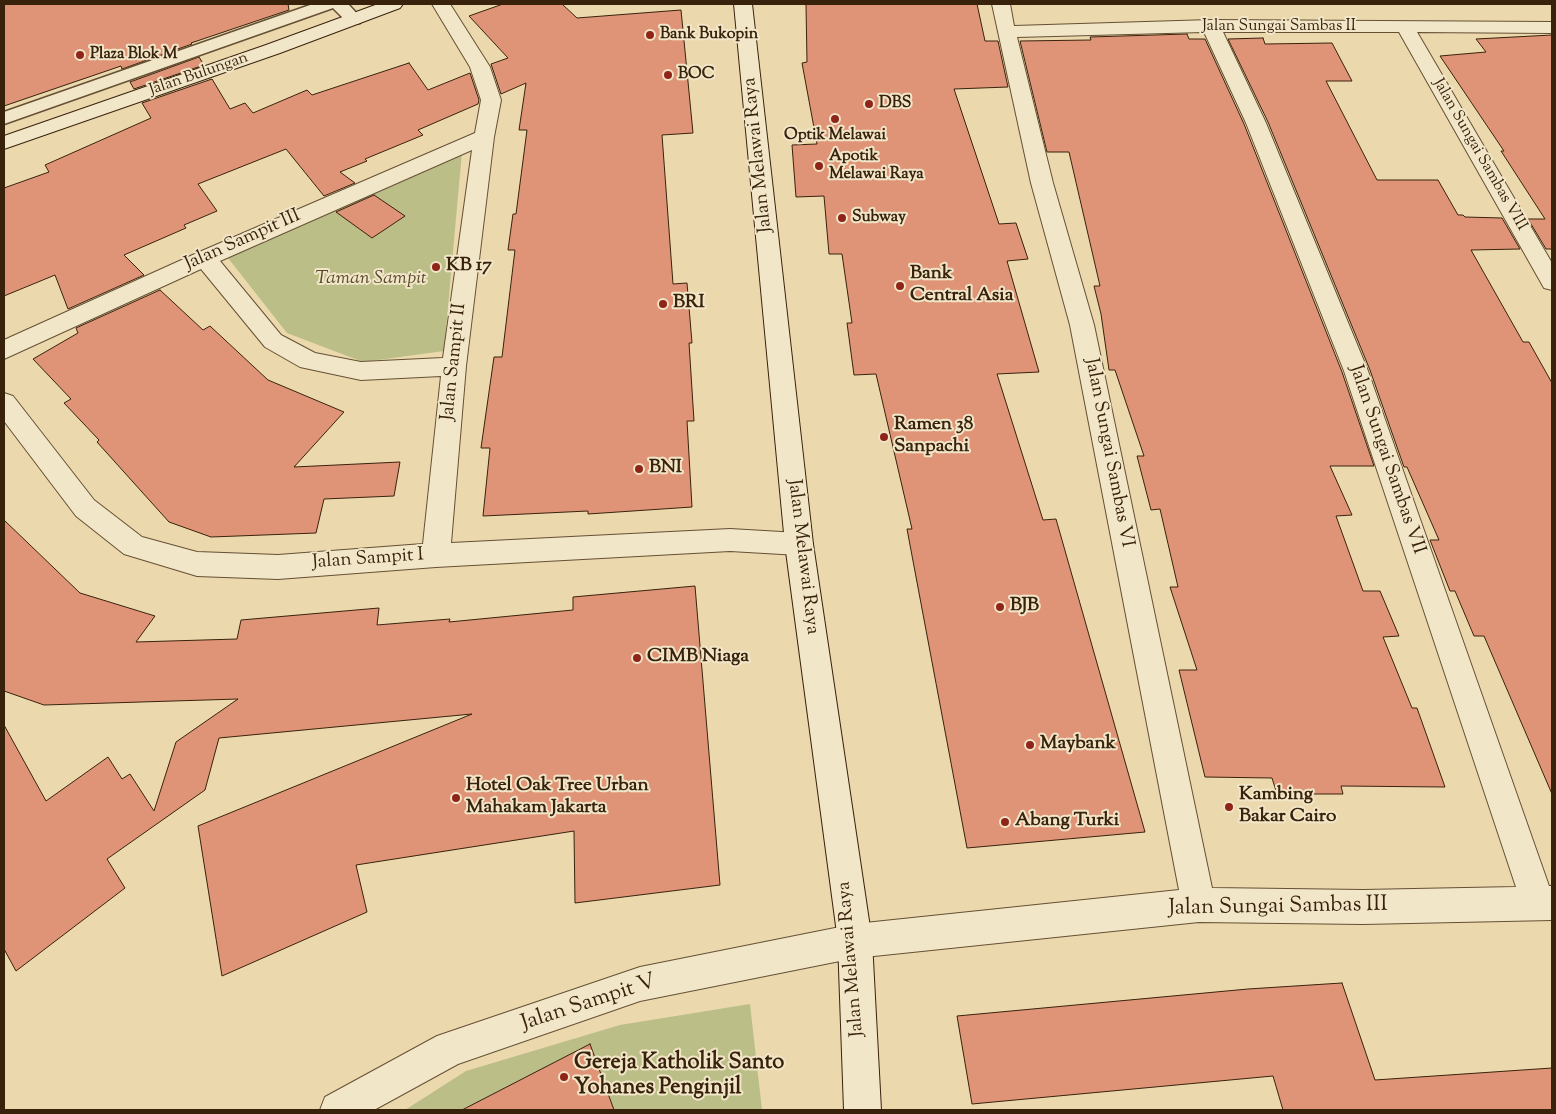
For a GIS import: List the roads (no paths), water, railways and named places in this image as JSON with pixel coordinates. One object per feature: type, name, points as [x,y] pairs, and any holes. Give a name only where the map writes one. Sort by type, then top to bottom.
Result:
[{"type":"street","name":"Jalan Bulungan","points":[[4,143],[273,49],[394,4]]},
{"type":"street","name":"Jalan Sampit II","points":[[436,555],[454,366],[484,137],[491,100],[480,67],[441,4]]},
{"type":"street","name":"Jalan Melawai Raya","points":[[743,4],[799,544],[855,941],[863,1110]]},
{"type":"street","name":"Jalan Sungai Sambas VI","points":[[1001,4],[1042,183],[1082,325],[1199,905]]},
{"type":"street","name":"Jalan Sungai Sambas II","points":[[1006,32],[1211,26],[1552,27]]},
{"type":"street","name":"Jalan Sungai Sambas VII","points":[[1211,26],[1256,123],[1356,371],[1545,903]]},
{"type":"street","name":"Jalan Sungai Sambas VIII","points":[[1405,27],[1552,282]]},
{"type":"street","name":"Jalan Sampit III","points":[[4,350],[204,258],[484,137]]},
{"type":"street","points":[[204,258],[273,341],[309,361],[360,371],[454,366]]},
{"type":"street","name":"Jalan Sampit I","points":[[4,403],[85,508],[134,546],[196,564],[269,566],[364,562],[436,555],[730,540],[799,544]]},
{"type":"street","name":"Jalan Sungai Sambas III","points":[[855,941],[1199,905],[1363,907],[1545,903]]},
{"type":"street","name":"Jalan Sampit V","points":[[338,1110],[450,1049],[640,984],[855,941]]},
{"type":"lane","points":[[4,118],[328,4]]},
{"type":"lane","points":[[339,4],[354,19]]},
{"type":"lane","points":[[260,28],[273,49]]},
{"type":"place","name":"Bank Bukopin","points":[[650,35]]},
{"type":"place","name":"Plaza Blok M","points":[[80,55]]},
{"type":"place","name":"BOC","points":[[668,75]]},
{"type":"place","name":"DBS","points":[[869,104]]},
{"type":"place","name":"Optik Melawai","points":[[835,119]]},
{"type":"place","name":"Apotik Melawai Raya","points":[[819,166]]},
{"type":"place","name":"Subway","points":[[842,218]]},
{"type":"place","name":"KB 17","points":[[436,267]]},
{"type":"place","name":"Bank Central Asia","points":[[900,286]]},
{"type":"place","name":"BRI","points":[[663,304]]},
{"type":"place","name":"Ramen 38 Sanpachi","points":[[884,437]]},
{"type":"place","name":"BNI","points":[[639,469]]},
{"type":"place","name":"BJB","points":[[1000,607]]},
{"type":"place","name":"CIMB Niaga","points":[[637,658]]},
{"type":"place","name":"Maybank","points":[[1030,745]]},
{"type":"place","name":"Hotel Oak Tree Urban Mahakam Jakarta","points":[[456,798]]},
{"type":"place","name":"Kambing Bakar Cairo","points":[[1229,807]]},
{"type":"place","name":"Abang Turki","points":[[1005,822]]},
{"type":"place","name":"Gereja Katholik Santo Yohanes Penginjil","points":[[564,1077]]},
{"type":"park label","name":"Taman Sampit","points":[[371,280]]}]
